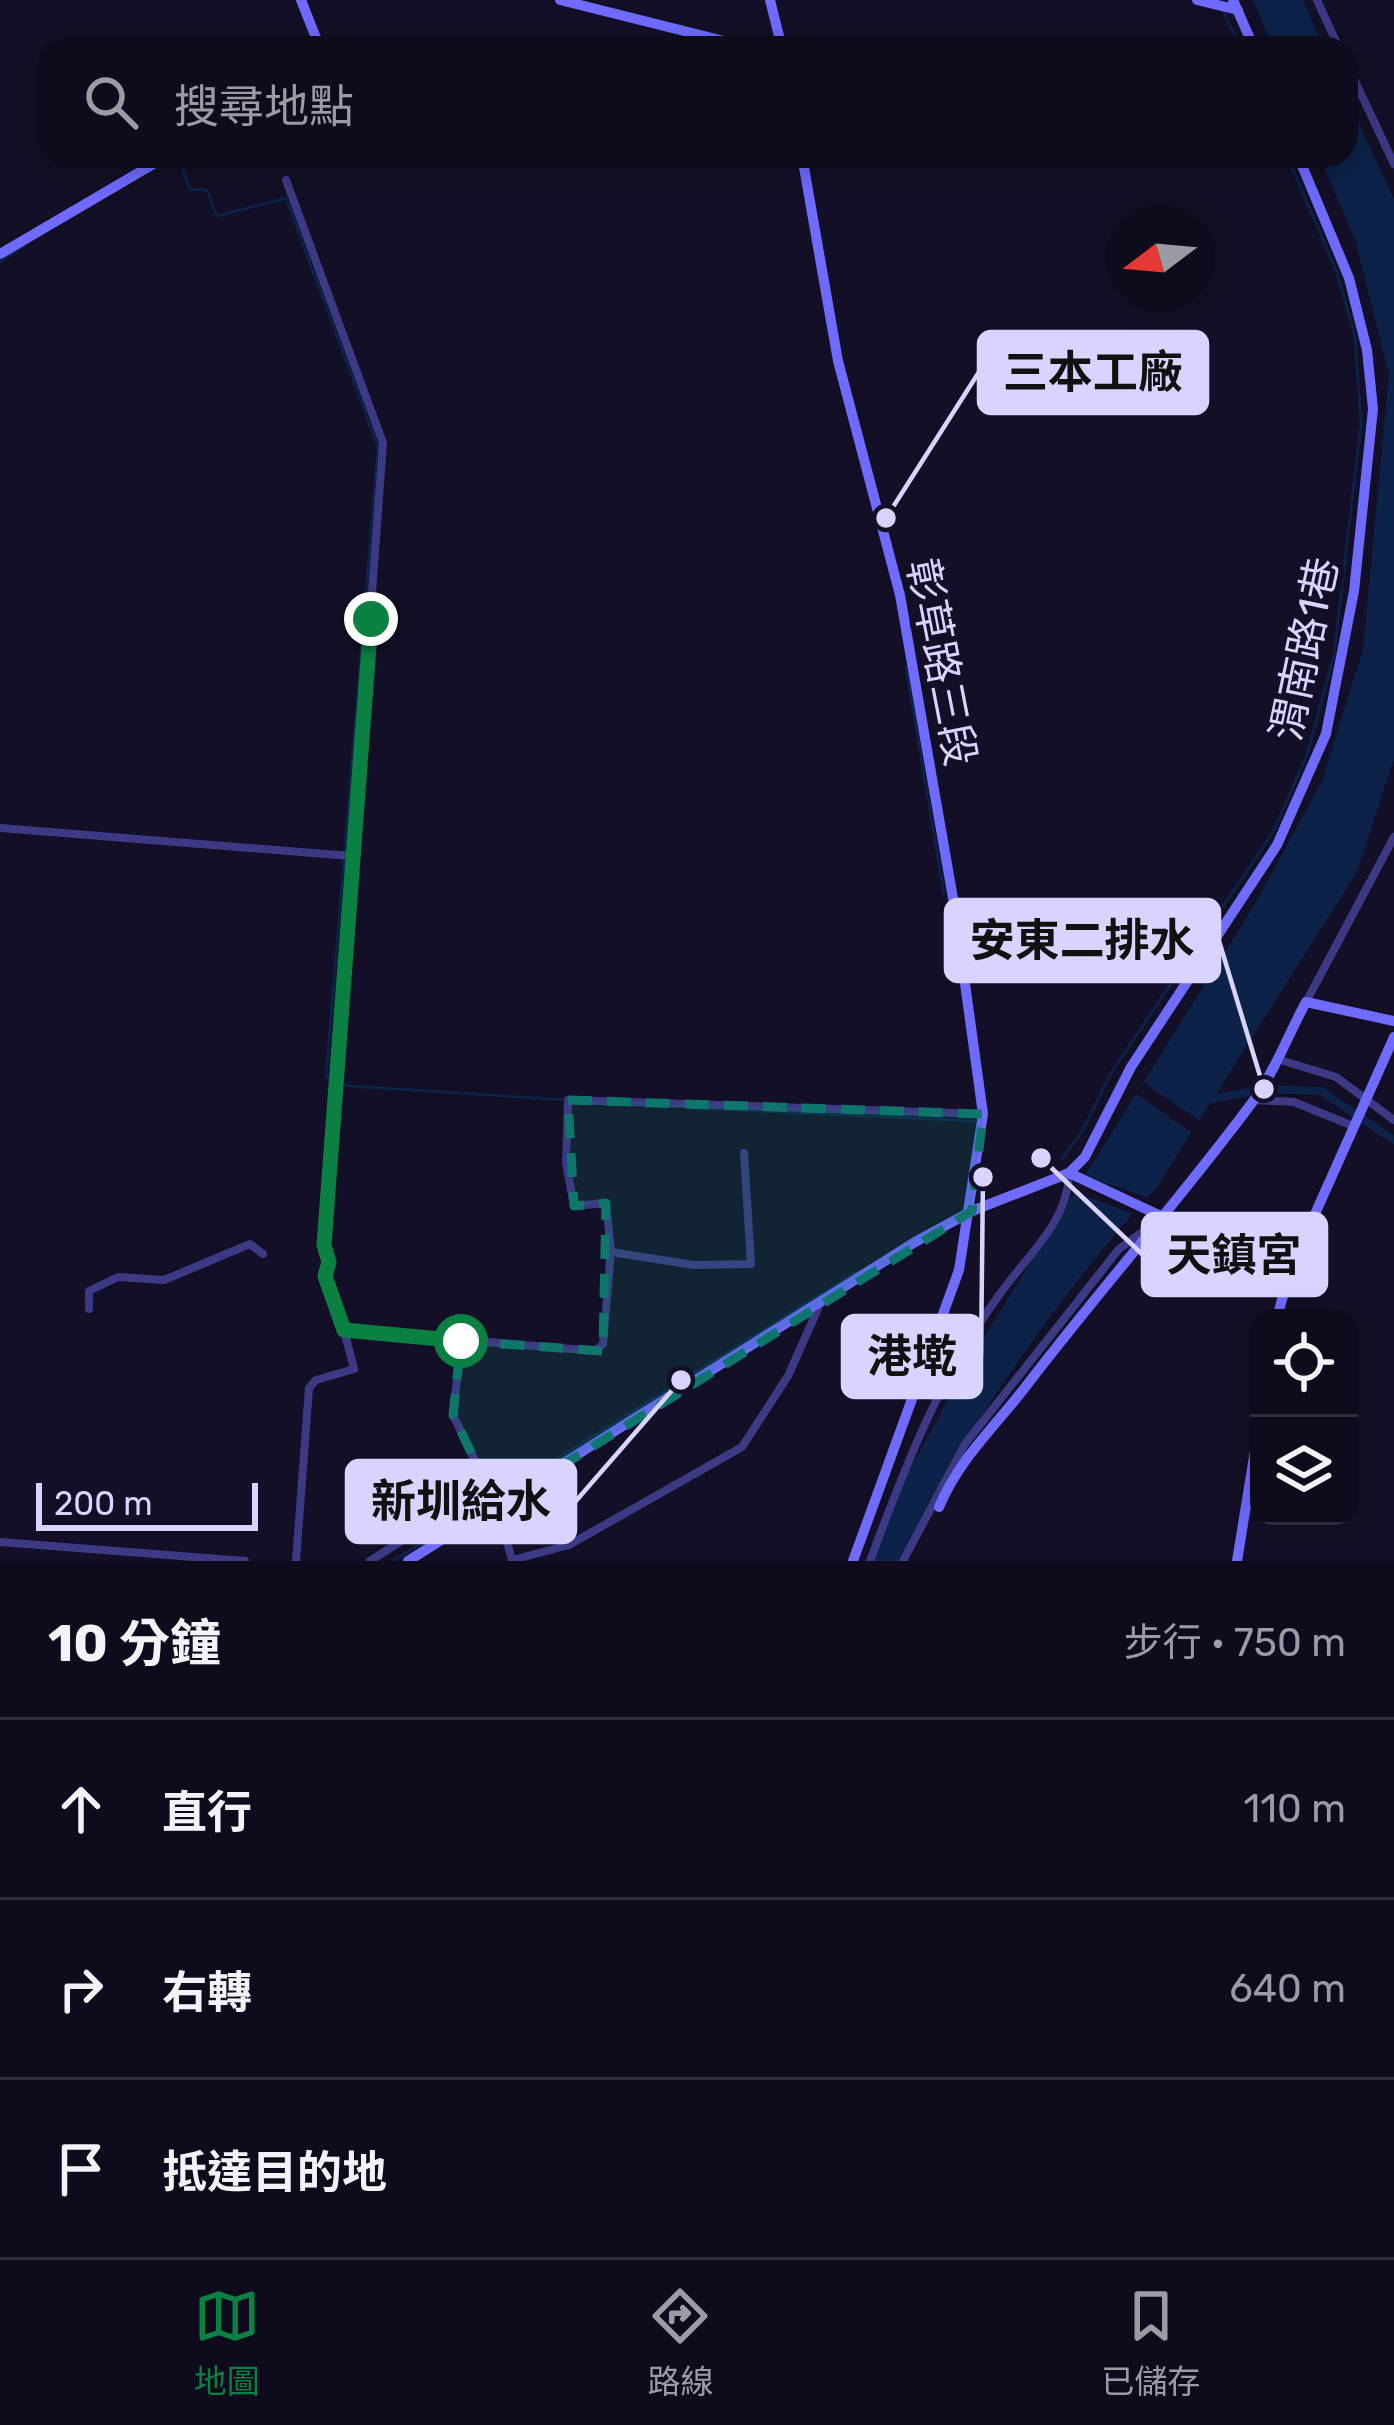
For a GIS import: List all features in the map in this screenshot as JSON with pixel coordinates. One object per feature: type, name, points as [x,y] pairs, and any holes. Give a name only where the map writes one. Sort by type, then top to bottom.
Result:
[{"type":"street","points":[[302,0],[316,36]]},
{"type":"street","points":[[560,0],[704,36]]},
{"type":"street","points":[[770,0],[779,36]]},
{"type":"street","points":[[1197,0],[1236,5],[1252,0]]},
{"type":"street","points":[[1317,0],[1334,36]]},
{"type":"street","points":[[1236,5],[1249,36]]},
{"type":"street","points":[[1358,88],[1394,164]]},
{"type":"street","points":[[0,254],[147,168]]},
{"type":"street","name":"彰草路三段","points":[[804,168],[838,361],[900,595],[954,904],[983,1114],[959,1270],[853,1561]]},
{"type":"street","name":"渭南路1巷","points":[[1069,1173],[1084,1157],[1131,1067],[1277,845],[1326,734],[1354,591],[1372,409],[1367,350],[1349,278],[1303,168]]},
{"type":"street","points":[[286,180],[383,442],[324,1245],[329,1262],[325,1276],[354,1369],[316,1380],[309,1388],[296,1561]]},
{"type":"street","points":[[0,828],[351,856]]},
{"type":"street","points":[[939,1508],[977,1442],[1253,1100],[1394,837]]},
{"type":"street","points":[[1306,1002],[1394,1021]]},
{"type":"street","points":[[1279,1309],[1282,1290],[1394,1037]]},
{"type":"street","points":[[1273,1063],[1336,1077],[1394,1120]]},
{"type":"street","points":[[344,1330],[595,1351],[603,1344],[611,1252],[606,1203],[574,1206],[566,1163],[568,1100],[983,1114]]},
{"type":"street","points":[[1253,1100],[1294,1102],[1354,1123]]},
{"type":"street","points":[[611,1252],[694,1265],[751,1264],[743,1153]]},
{"type":"street","points":[[870,1561],[914,1441],[968,1342],[1051,1229],[1069,1191],[1069,1173]]},
{"type":"street","points":[[370,1561],[493,1497],[972,1207],[1069,1173],[1163,1216]]},
{"type":"street","points":[[903,1561],[965,1444],[1119,1249],[1163,1216]]},
{"type":"street","points":[[89,1309],[89,1291],[118,1276],[164,1280],[250,1244],[262,1254]]},
{"type":"street","points":[[461,1341],[453,1414],[493,1497],[512,1561],[569,1545],[742,1447],[788,1376],[821,1300]]},
{"type":"street","points":[[1237,1561],[1250,1481]]},
{"type":"street","points":[[408,1561],[493,1497]]},
{"type":"street","points":[[0,1542],[245,1561]]},
{"type":"highlighted area","points":[[568,1100],[983,1114],[972,1211],[497,1506],[453,1415],[461,1341],[603,1351],[606,1203],[574,1206]]},
{"type":"water","points":[[1253,0],[1303,0],[1319,36],[1268,36]]},
{"type":"water","points":[[1358,122],[1394,199],[1394,759],[1357,872],[1157,1187],[1016,1365],[952,1464],[901,1561],[872,1561],[903,1481],[977,1348],[1253,907],[1322,781],[1363,649],[1389,374],[1355,239],[1324,168],[1358,168]]},
{"type":"pier","points":[[1144,1083],[1204,1124],[1197,1136],[1136,1094]]},
{"type":"pier","points":[[1088,1177],[1154,1200],[1139,1216],[1074,1192]]},
{"type":"waterway","points":[[1223,11],[1235,36]]},
{"type":"waterway","points":[[182,168],[190,189],[207,190],[217,216],[286,198],[378,447],[326,1077],[349,1086],[567,1100]]},
{"type":"waterway","points":[[1062,1159],[1083,1130],[1109,1076],[1273,832],[1307,755],[1334,655],[1361,424],[1355,336],[1336,270],[1292,168]]},
{"type":"waterway","points":[[0,262],[24,246]]},
{"type":"waterway","points":[[906,667],[944,894]]},
{"type":"waterway","points":[[1207,1100],[1264,1089],[1321,1091],[1394,1140]]},
{"type":"waterway","points":[[691,1108],[975,1121]]},
{"type":"waterway","points":[[393,1561],[858,1271]]},
{"type":"place","name":"三本工廠","points":[[886,518]]},
{"type":"place","name":"安東二排水","points":[[1264,1089]]},
{"type":"place","name":"天鎮宮","points":[[1041,1158]]},
{"type":"place","name":"港墘","points":[[983,1177]]},
{"type":"place","name":"新圳給水","points":[[681,1380]]},
{"type":"route","points":[[371,619],[332,1093],[325,1276],[344,1330],[461,1341]]}]
